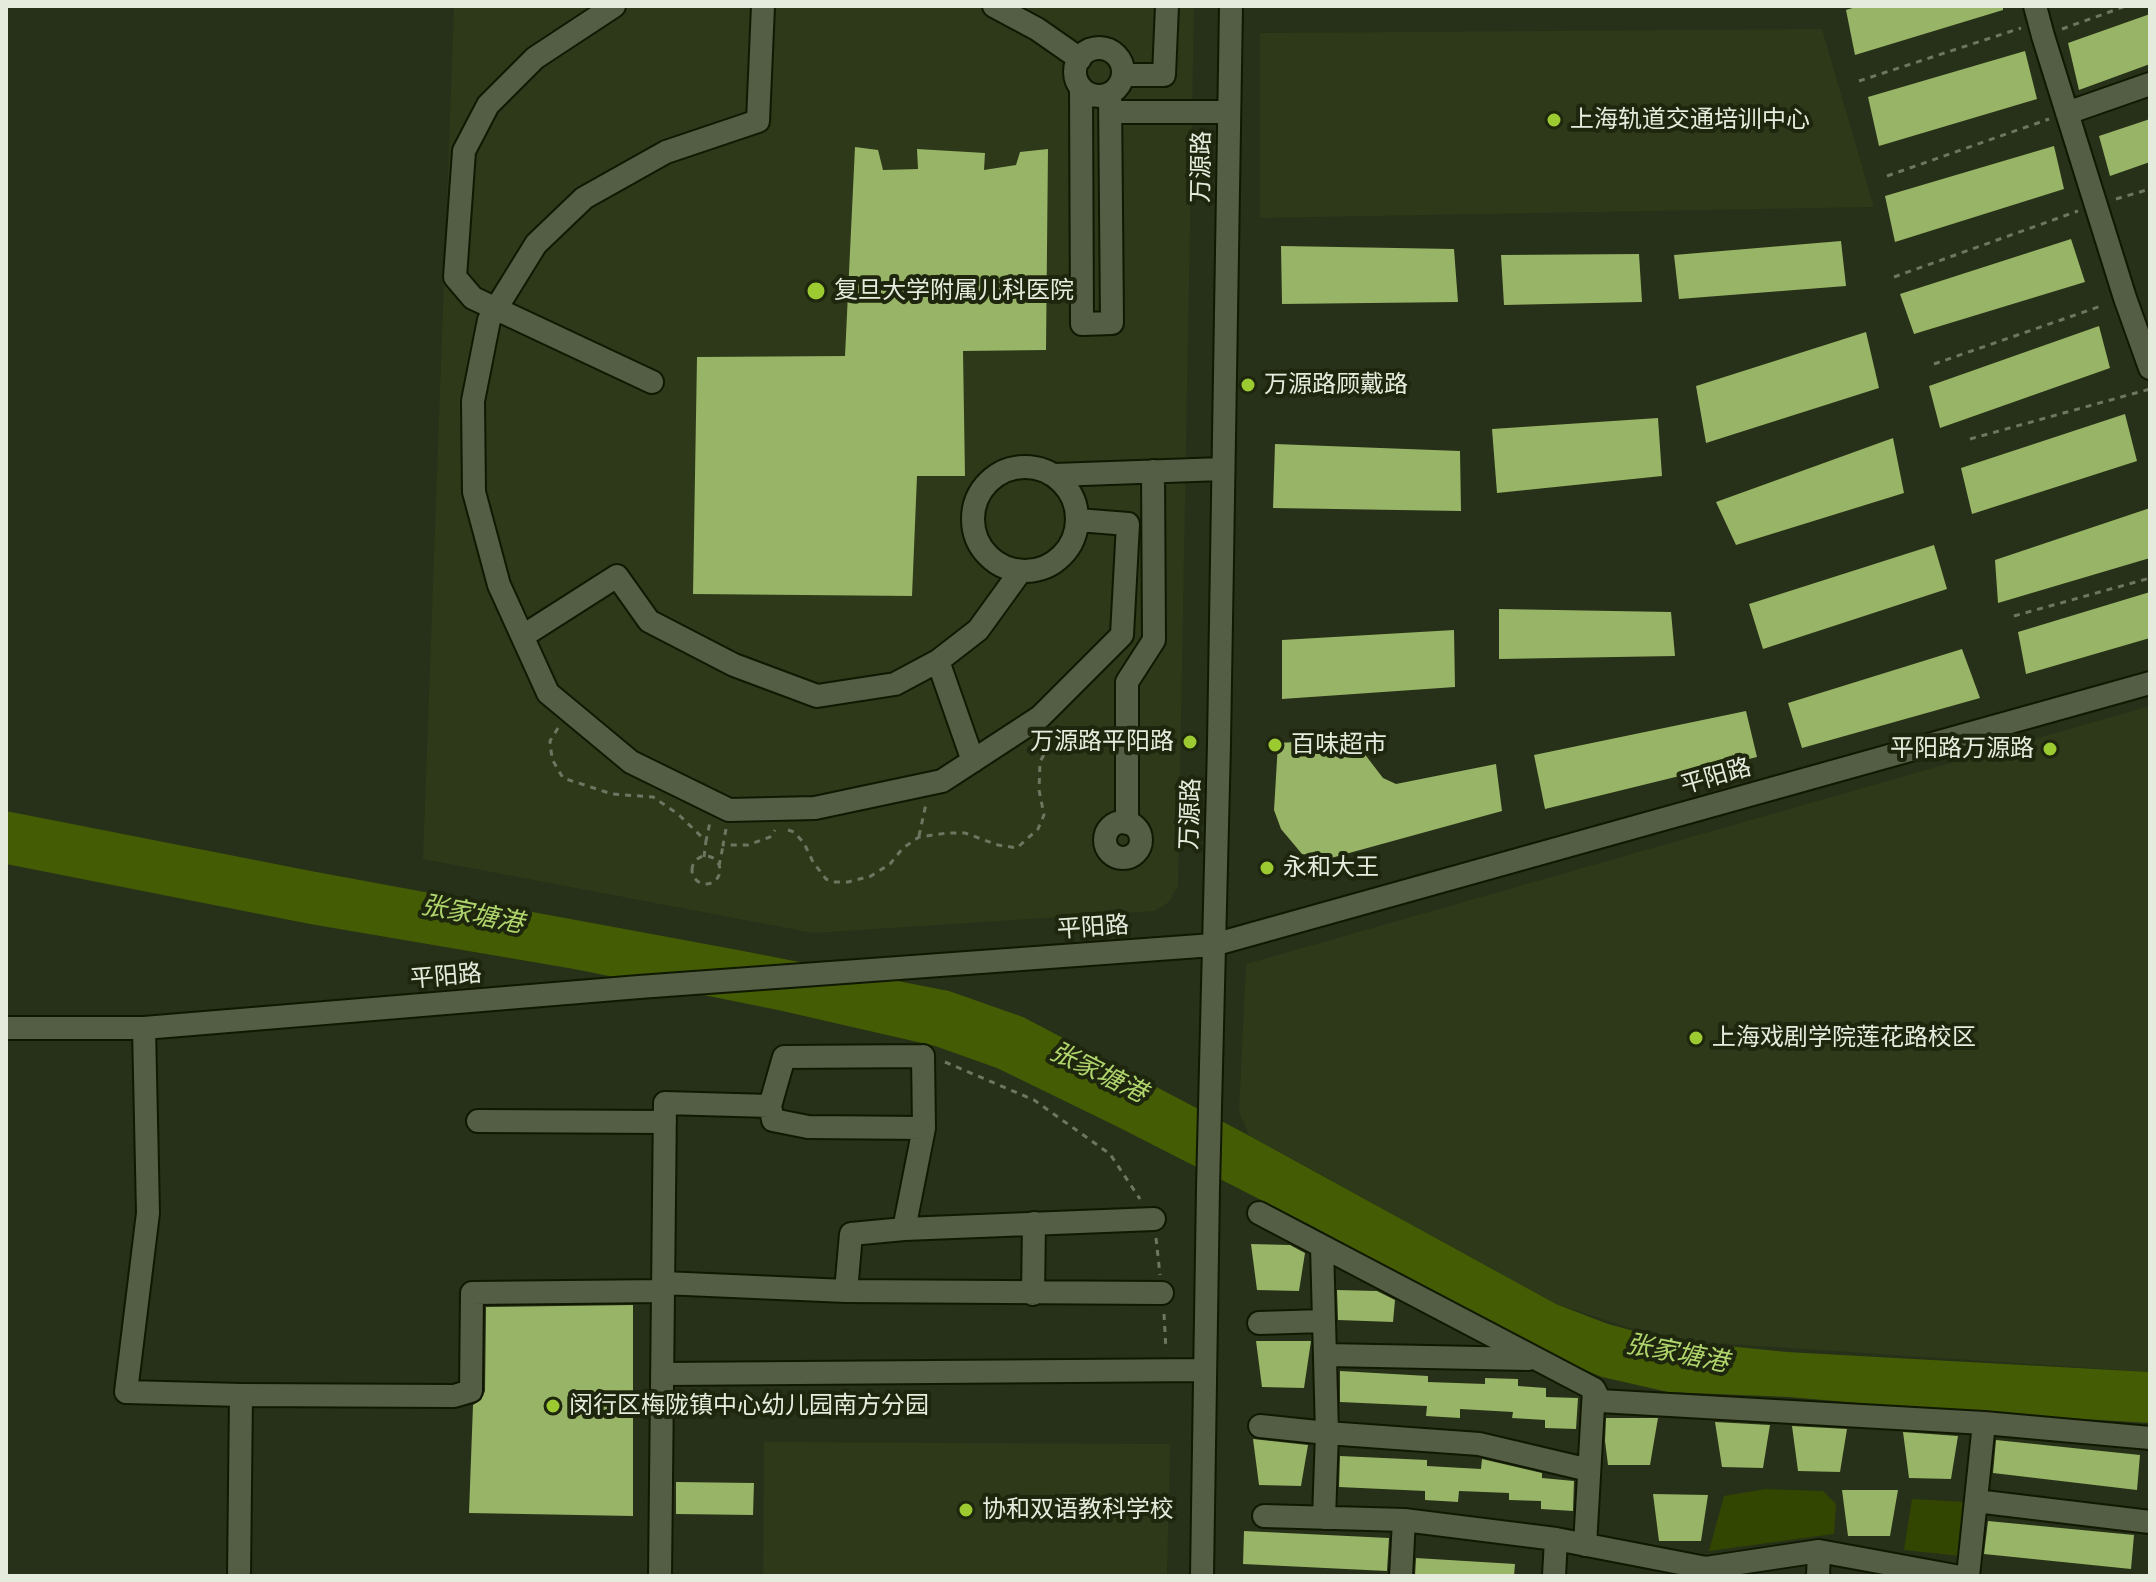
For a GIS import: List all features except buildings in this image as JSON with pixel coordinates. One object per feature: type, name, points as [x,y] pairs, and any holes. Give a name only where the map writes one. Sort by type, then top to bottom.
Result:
[{"type":"street","points":[[614,6],[535,58],[488,105],[464,151],[455,277],[473,298],[652,382]]},
{"type":"street","points":[[763,6],[758,121],[666,152],[584,198],[536,244],[489,320],[473,401],[474,492],[499,585],[548,693],[631,762],[721,806],[815,808],[942,781],[1040,717],[1122,635],[1128,524],[1078,520]]},
{"type":"street","points":[[994,6],[1037,29],[1080,59]]},
{"type":"street","points":[[1123,75],[1164,75],[1167,6]]},
{"type":"street","name":"万源路","points":[[1202,1576],[1231,6]]},
{"type":"street","points":[[2039,21],[2125,298],[2150,368]]},
{"type":"street","points":[[1107,50],[1119,59],[1123,75],[1111,103],[1112,323],[1082,324],[1081,88],[1076,73],[1085,53],[1107,50]]},
{"type":"street","points":[[2067,113],[2150,84]]},
{"type":"street","points":[[1081,88],[1111,103],[1229,112]]},
{"type":"street","points":[[1021,466],[1039,468],[1055,475],[1076,502],[1078,520],[1075,537],[1067,552],[1054,564],[1038,571],[1020,572],[1004,567],[989,557],[978,544],[973,527],[973,510],[979,493],[990,480],[1021,466]]},
{"type":"street","points":[[1055,475],[1222,469]]},
{"type":"street","points":[[1127,823],[1127,682],[1154,640],[1153,471]]},
{"type":"street","points":[[523,636],[617,576],[649,621],[734,665],[817,696],[895,684],[938,661],[978,630],[1020,572]]},
{"type":"street","points":[[938,661],[973,761]]},
{"type":"street","name":"平阳路","points":[[6,1028],[144,1028],[639,987],[1213,945],[2150,683]]},
{"type":"street","points":[[144,1028],[148,1213],[126,1392],[454,1396],[471,1391],[472,1293],[663,1287],[1033,1294],[1162,1293]]},
{"type":"street","points":[[904,1229],[924,1128],[923,1056],[784,1057],[770,1106],[773,1120],[808,1127],[924,1128]]},
{"type":"street","points":[[660,1576],[665,1103],[770,1106]]},
{"type":"street","points":[[478,1121],[665,1122]]},
{"type":"street","points":[[1259,1213],[1594,1389],[1600,1401],[1984,1423],[2150,1438]]},
{"type":"street","points":[[846,1291],[851,1234],[1154,1219]]},
{"type":"street","points":[[1033,1294],[1034,1223]]},
{"type":"street","points":[[1322,1246],[1327,1433],[1324,1518]]},
{"type":"street","points":[[1259,1323],[1324,1321]]},
{"type":"street","points":[[1326,1355],[1535,1359]]},
{"type":"street","points":[[662,1374],[1205,1370]]},
{"type":"street","points":[[1585,1545],[1594,1389]]},
{"type":"street","points":[[239,1576],[241,1395]]},
{"type":"street","points":[[1968,1576],[1984,1423]]},
{"type":"street","points":[[1260,1426],[1479,1444],[1589,1470]]},
{"type":"street","points":[[1976,1501],[2150,1522]]},
{"type":"street","points":[[1264,1516],[1404,1520],[1556,1539],[1706,1572],[1819,1551],[1955,1576]]},
{"type":"street","points":[[1401,1576],[1404,1520]]},
{"type":"street","points":[[1554,1576],[1556,1539]]},
{"type":"street","points":[[1818,1576],[1819,1551]]},
{"type":"path","points":[[1859,81],[2039,21],[2126,6]]},
{"type":"path","points":[[1887,176],[2067,113]]},
{"type":"path","points":[[1894,277],[2097,204],[2150,189]]},
{"type":"path","points":[[1934,364],[2125,298]]},
{"type":"path","points":[[1970,439],[2150,389]]},
{"type":"path","points":[[2014,616],[2150,578]]},
{"type":"path","points":[[569,710],[550,741],[552,759],[563,778],[612,794],[653,797],[678,814],[706,841]]},
{"type":"path","points":[[786,829],[794,832],[826,879],[835,882],[871,876],[890,864],[903,848],[919,837],[965,833],[1017,848],[1038,829],[1044,815],[1039,790],[1040,762],[1052,729],[1046,711]]},
{"type":"path","points":[[919,837],[928,784]]},
{"type":"path","points":[[704,857],[706,841],[721,806]]},
{"type":"path","points":[[719,866],[713,859],[704,857],[696,860],[692,868],[693,877],[703,884],[713,882],[719,875],[723,845],[721,806]]},
{"type":"path","points":[[723,845],[748,845],[770,837],[777,827]]},
{"type":"path","points":[[923,1056],[954,1064],[1034,1100],[1110,1154],[1154,1219],[1167,1370]]},
{"type":"shaded area","name":"复旦大学附属儿科医院","points":[[454,6],[1194,6],[1178,886],[1169,902],[1155,911],[813,933],[423,859]]},
{"type":"shaded area","name":"上海轨道交通培训中心","points":[[1822,29],[1874,207],[1260,218],[1260,33]]},
{"type":"shaded area","name":"上海戏剧学院莲花路校区","points":[[2150,706],[2150,1372],[1667,1340],[1556,1304],[1249,1135],[1239,1112],[1246,964]]},
{"type":"shaded area","name":"协和双语教科学校","points":[[764,1442],[1170,1444],[1167,1576],[763,1576]]},
{"type":"shaded area","points":[[1765,1489],[1823,1491],[1836,1504],[1834,1534],[1709,1551],[1724,1496]]},
{"type":"shaded area","points":[[1912,1499],[1967,1502],[1961,1556],[1904,1550]]},
{"type":"water","name":"张家塘港","points":[[6,811],[949,991],[1023,1017],[1248,1135],[1556,1304],[1608,1324],[1668,1340],[1787,1352],[2150,1372],[2150,1423],[1962,1412],[1789,1397],[1668,1392],[1602,1377],[1555,1358],[1310,1225],[1118,1127],[997,1068],[935,1046],[778,1010],[574,969],[310,924],[6,864]]},
{"type":"place","name":"上海轨道交通培训中心","points":[[1554,120]]},
{"type":"place","name":"复旦大学附属儿科医院","points":[[816,291]]},
{"type":"place","name":"万源路顾戴路","points":[[1248,385]]},
{"type":"place","name":"万源路平阳路","points":[[1190,742]]},
{"type":"place","name":"百味超市","points":[[1275,745]]},
{"type":"place","name":"平阳路万源路","points":[[2050,749]]},
{"type":"place","name":"永和大王","points":[[1267,868]]},
{"type":"place","name":"上海戏剧学院莲花路校区","points":[[1696,1038]]},
{"type":"place","name":"闵行区梅陇镇中心幼儿园南方分园","points":[[553,1406]]},
{"type":"place","name":"协和双语教科学校","points":[[966,1510]]}]
